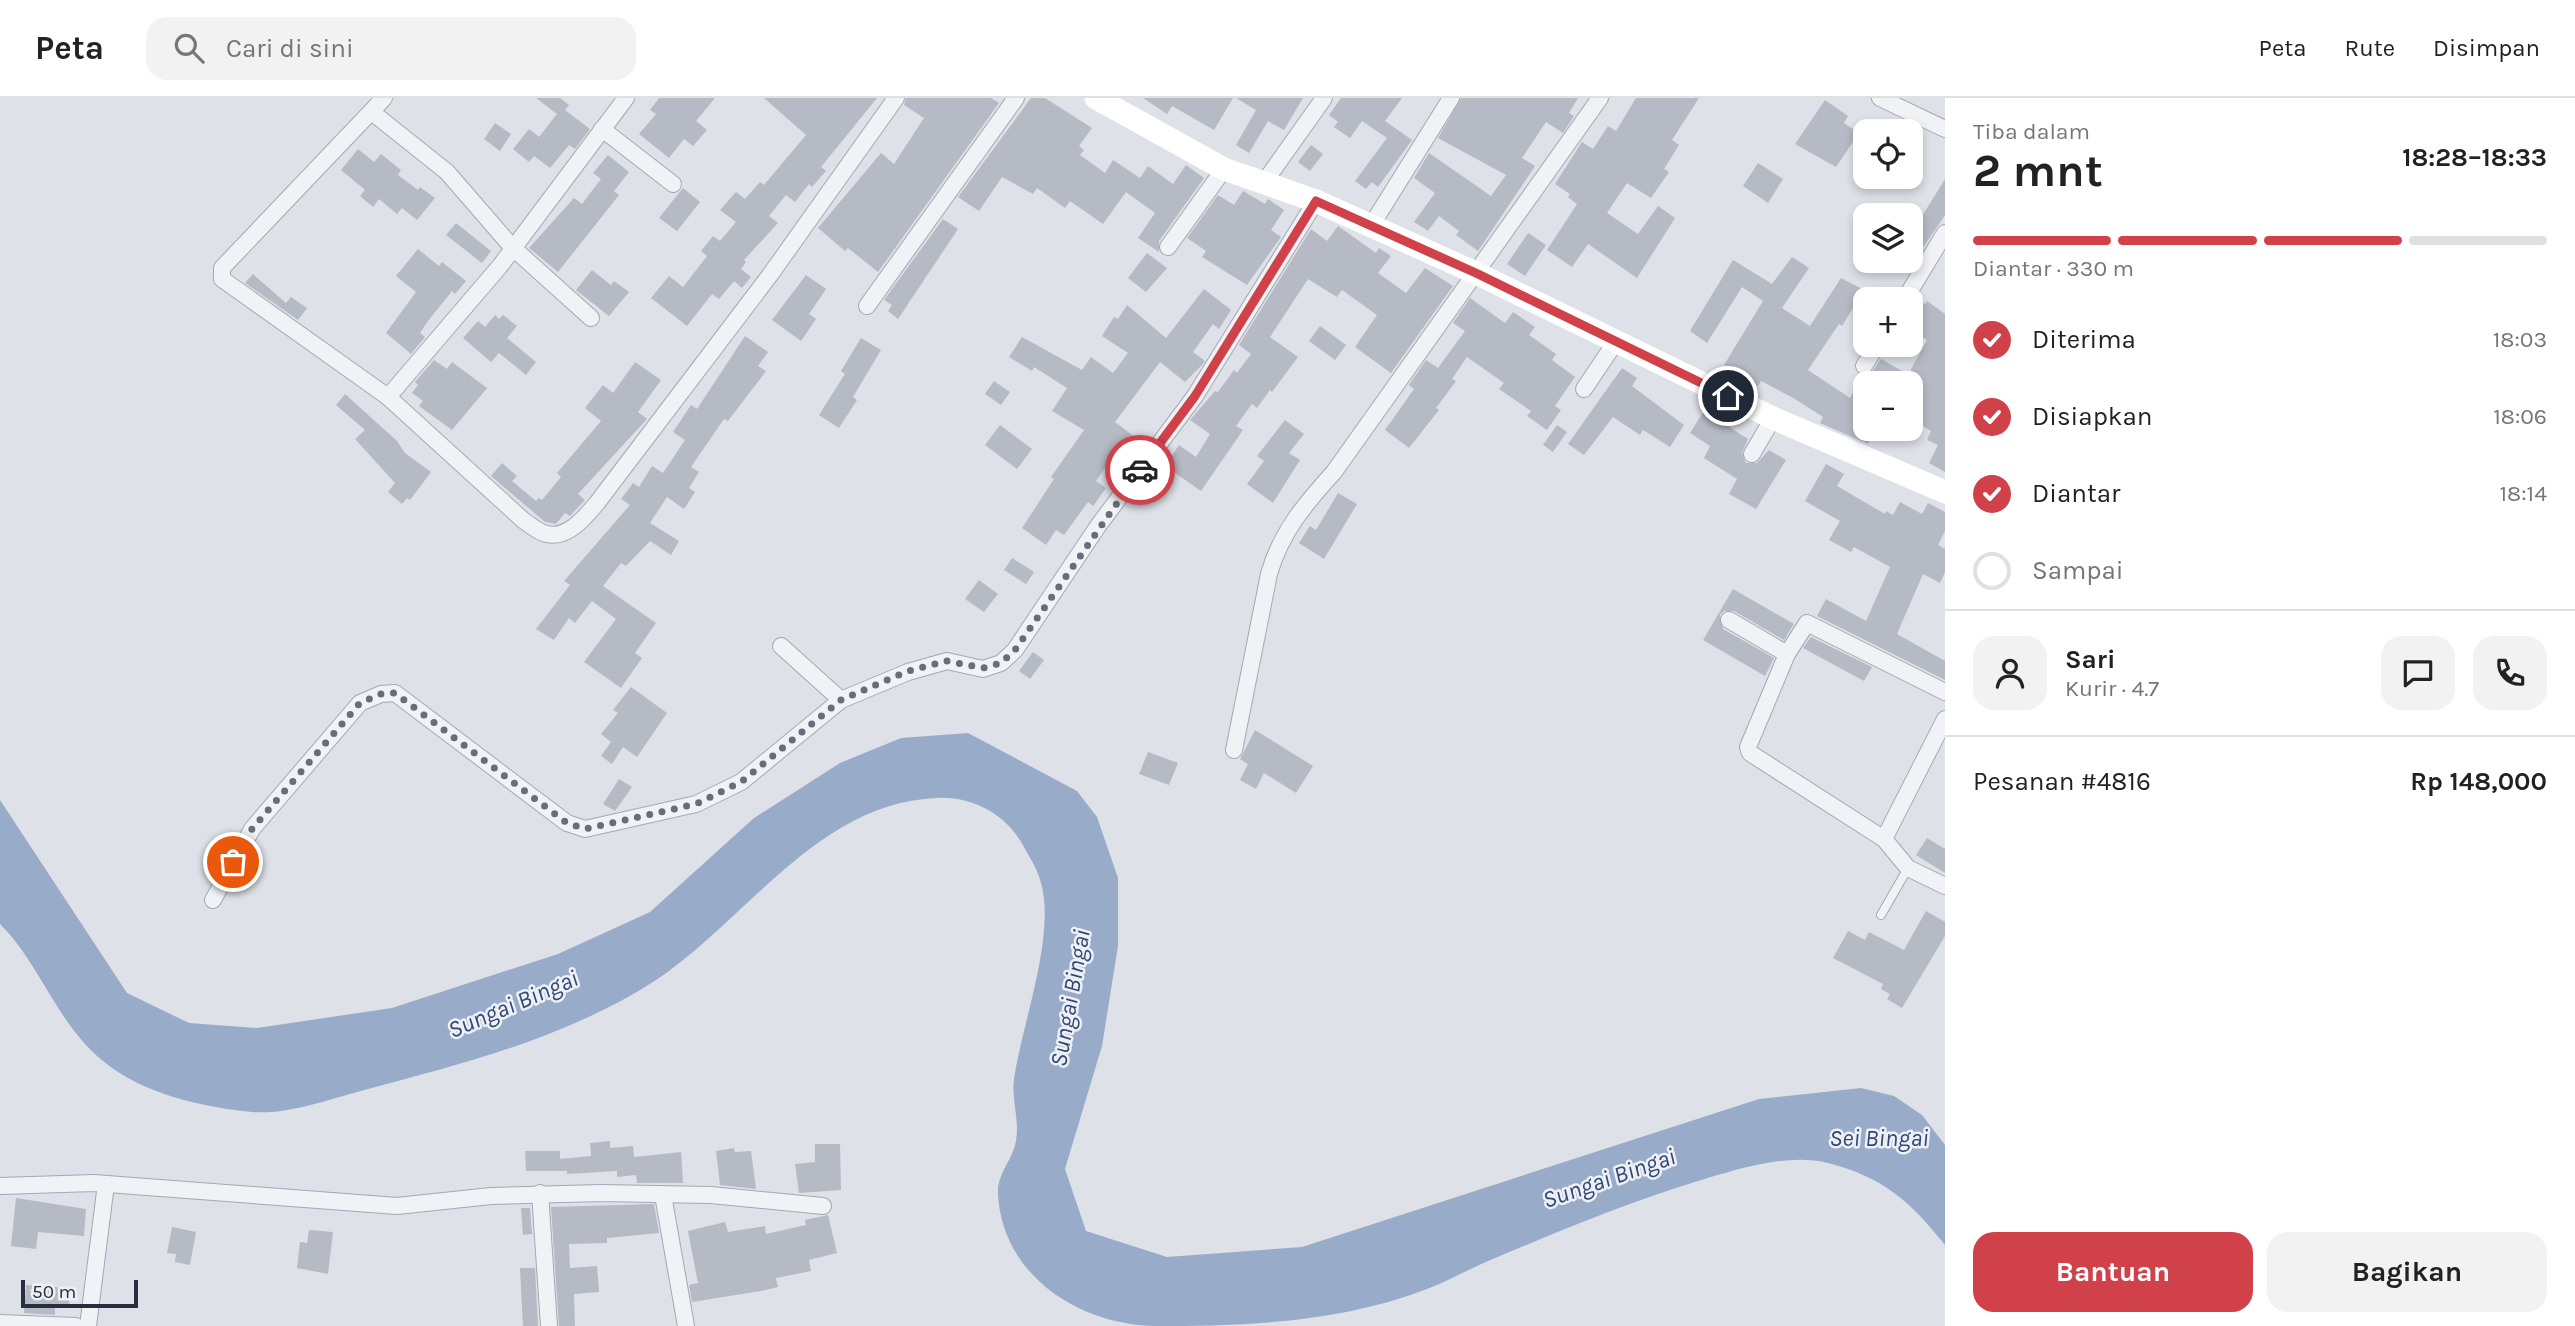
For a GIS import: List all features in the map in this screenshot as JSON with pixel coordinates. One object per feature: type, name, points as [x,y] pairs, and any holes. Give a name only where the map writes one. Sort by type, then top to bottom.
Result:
[{"type":"street","points":[[384,98],[373,113],[222,268],[221,275],[224,282],[388,397],[523,520],[546,534],[564,532],[580,522],[597,503],[746,308],[896,98]]},
{"type":"street","points":[[388,397],[500,266],[626,98]]},
{"type":"street","points":[[867,306],[1016,98]]},
{"type":"street","points":[[1263,184],[1324,98]]},
{"type":"street","points":[[1371,226],[1451,98]]},
{"type":"street","points":[[1234,750],[1276,549],[1289,525],[1334,472],[1478,274],[1600,98]]},
{"type":"street","points":[[1880,98],[1945,129]]},
{"type":"street","points":[[1107,100],[1224,169],[1316,201],[1617,340],[1773,418],[1945,492]]},
{"type":"street","points":[[373,113],[447,172],[512,247],[591,318]]},
{"type":"street","points":[[601,130],[673,184]]},
{"type":"street","points":[[1168,247],[1224,169]]},
{"type":"street","points":[[213,900],[252,829],[360,703],[381,694],[395,693],[567,823],[585,829],[662,813],[713,797],[741,782],[841,700],[908,671],[947,661],[983,668],[1001,663],[1015,650],[1098,526],[1195,396],[1316,201]]},
{"type":"street","points":[[1912,287],[1945,233]]},
{"type":"street","points":[[1584,389],[1617,340]]},
{"type":"street","points":[[1864,366],[1870,357]]},
{"type":"street","points":[[1752,454],[1773,418]]},
{"type":"street","points":[[1729,620],[1787,654]]},
{"type":"street","points":[[1945,692],[1809,623],[1787,654],[1750,737],[1750,753],[1884,839],[1908,868],[1945,886]]},
{"type":"street","points":[[780,646],[841,700]]},
{"type":"street","points":[[1884,839],[1945,719]]},
{"type":"street","points":[[0,1186],[106,1184],[397,1206],[540,1193],[711,1195],[823,1206]]},
{"type":"street","points":[[88,1326],[106,1184]]},
{"type":"street","points":[[540,1193],[549,1326]]},
{"type":"street","points":[[663,1195],[686,1326]]},
{"type":"street","points":[[0,1323],[76,1326]]},
{"type":"lane","points":[[1881,915],[1908,868]]},
{"type":"water","name":"Sei Bingai","points":[[968,733],[1077,791],[1097,817],[1118,878],[1118,946],[1102,1046],[1065,1169],[1086,1231],[1167,1257],[1302,1247],[1759,1099],[1861,1088],[1894,1096],[1922,1115],[1945,1145],[1945,1245],[1908,1204],[1865,1176],[1812,1160],[1779,1161],[1713,1176],[1618,1208],[1427,1289],[1360,1309],[1292,1320],[1223,1325],[1153,1326],[1097,1316],[1049,1289],[1029,1270],[1013,1248],[1003,1223],[998,1187],[1017,1137],[1014,1079],[1041,953],[1044,904],[1036,869],[1017,836],[988,810],[963,800],[937,798],[894,805],[855,820],[819,842],[785,869],[687,957],[653,982],[586,1018],[479,1058],[281,1111],[252,1112],[213,1107],[154,1090],[119,1072],[103,1061],[73,1030],[27,958],[0,924],[0,800],[127,993],[189,1023],[257,1028],[392,1008],[558,954],[650,912],[754,818],[840,763],[901,738]]},
{"type":"building","points":[[536,98],[560,98],[569,105],[565,110],[590,129],[575,149],[569,145],[550,168],[534,156],[529,162],[513,149],[529,129],[539,137],[557,114]]},
{"type":"building","points":[[659,98],[715,98],[696,121],[707,130],[693,146],[684,139],[669,158],[639,134],[656,114],[650,110]]},
{"type":"building","points":[[764,98],[877,98],[821,167],[826,171],[812,187],[809,184],[795,202],[786,195],[769,216],[778,223],[744,260],[746,262],[741,269],[751,277],[742,288],[734,281],[719,299],[712,294],[687,326],[651,298],[669,276],[683,287],[707,256],[701,251],[713,236],[720,241],[736,222],[720,210],[736,192],[745,199],[760,182],[764,185],[806,135]]},
{"type":"building","points":[[906,98],[991,98],[999,103],[878,272],[848,248],[845,251],[818,228],[881,153],[894,164],[924,118],[904,105]]},
{"type":"building","points":[[1031,98],[1045,98],[1092,128],[1079,146],[1084,150],[1080,155],[1105,173],[1113,160],[1140,178],[1148,166],[1173,184],[1186,165],[1204,178],[1159,241],[1159,252],[1138,238],[1155,213],[1126,192],[1103,224],[1070,201],[1065,208],[1037,188],[1033,194],[1002,177],[979,211],[958,197]]},
{"type":"building","points":[[1143,98],[1233,98],[1214,130],[1172,106],[1167,114]]},
{"type":"building","points":[[1236,98],[1303,98],[1284,130],[1268,121],[1249,153],[1236,145],[1256,110]]},
{"type":"building","points":[[1341,98],[1402,98],[1385,121],[1412,140],[1378,187],[1372,182],[1366,189],[1355,181],[1387,138],[1362,121],[1350,138],[1334,127],[1338,122],[1329,115]]},
{"type":"building","points":[[1461,98],[1578,98],[1569,113],[1574,116],[1563,133],[1546,122],[1522,158],[1535,166],[1478,251],[1456,235],[1459,231],[1439,216],[1428,231],[1414,222],[1435,193],[1414,178],[1429,153],[1491,196],[1506,175],[1438,138]]},
{"type":"building","points":[[1636,98],[1699,98],[1672,140],[1679,145],[1664,169],[1669,172],[1651,198],[1627,183],[1607,213],[1638,234],[1658,206],[1675,218],[1637,278],[1588,244],[1572,267],[1547,250],[1577,204],[1568,197],[1570,194],[1555,184],[1582,142],[1593,149],[1608,126],[1616,131]]},
{"type":"building","points":[[1825,100],[1848,116],[1844,123],[1853,129],[1853,142],[1836,167],[1795,144]]},
{"type":"building","points":[[495,123],[511,134],[500,151],[484,139]]},
{"type":"building","points":[[1311,145],[1323,154],[1310,171],[1298,162]]},
{"type":"building","points":[[358,149],[374,162],[381,154],[401,170],[398,175],[418,190],[420,187],[435,198],[417,220],[402,208],[397,214],[379,199],[373,207],[360,196],[365,190],[341,170]]},
{"type":"building","points":[[608,155],[629,172],[614,191],[619,195],[558,272],[529,248],[574,198],[582,204],[601,179],[593,173]]},
{"type":"building","points":[[1758,163],[1783,179],[1768,203],[1743,186]]},
{"type":"building","points":[[1945,179],[1945,215],[1923,248],[1923,215]]},
{"type":"building","points":[[683,188],[700,202],[677,231],[659,218]]},
{"type":"building","points":[[1243,191],[1265,204],[1268,199],[1284,210],[1271,230],[1281,237],[1247,285],[1202,257],[1206,251],[1187,238],[1218,195],[1234,205]]},
{"type":"building","points":[[943,219],[958,229],[898,319],[888,311],[892,305],[884,300]]},
{"type":"building","points":[[456,223],[491,251],[482,263],[446,235]]},
{"type":"building","points":[[1338,226],[1376,253],[1379,248],[1391,256],[1378,273],[1406,293],[1425,268],[1453,286],[1391,373],[1355,347],[1377,315],[1342,290],[1337,297],[1308,279],[1270,337],[1298,357],[1272,392],[1270,390],[1257,408],[1252,404],[1236,426],[1243,430],[1201,491],[1165,466],[1179,445],[1196,457],[1210,434],[1190,420],[1215,391],[1218,392],[1234,370],[1237,373],[1251,354],[1239,345],[1311,229],[1327,241]]},
{"type":"building","points":[[1528,233],[1546,245],[1525,276],[1507,264]]},
{"type":"building","points":[[418,249],[439,266],[442,262],[466,281],[455,294],[452,291],[428,321],[420,333],[425,337],[411,354],[386,333],[416,292],[396,276]]},
{"type":"building","points":[[1147,253],[1167,268],[1146,292],[1128,278]]},
{"type":"building","points":[[1792,257],[1809,268],[1782,308],[1810,326],[1841,278],[1858,287],[1853,287],[1853,308],[1808,370],[1850,398],[1853,392],[1853,437],[1820,423],[1823,417],[1795,399],[1761,381],[1758,386],[1724,365],[1763,301],[1742,287],[1707,343],[1690,331],[1733,260],[1772,284]]},
{"type":"building","points":[[592,270],[611,285],[614,281],[629,292],[609,316],[576,290]]},
{"type":"building","points":[[253,274],[286,303],[291,297],[307,308],[298,320],[245,283]]},
{"type":"building","points":[[806,275],[826,289],[809,314],[816,319],[801,341],[772,320]]},
{"type":"building","points":[[1204,289],[1231,310],[1219,329],[1213,324],[1193,352],[1205,361],[1185,382],[1160,362],[1115,422],[1145,445],[1132,464],[1116,452],[1096,481],[1106,488],[1093,506],[1088,502],[1064,535],[1056,530],[1046,545],[1022,528],[1054,479],[1051,477],[1084,430],[1052,411],[1067,388],[1034,367],[1032,371],[1009,357],[1022,337],[1082,370],[1091,357],[1113,373],[1128,353],[1102,336],[1114,317],[1118,319],[1127,305],[1166,338]]},
{"type":"building","points":[[1470,298],[1505,323],[1513,312],[1535,327],[1529,335],[1556,354],[1552,360],[1575,377],[1555,406],[1561,410],[1547,430],[1527,416],[1531,411],[1499,389],[1504,383],[1467,357],[1452,379],[1456,381],[1436,408],[1439,410],[1409,448],[1385,430],[1414,389],[1409,385],[1426,360],[1438,368],[1465,331],[1453,323]]},
{"type":"building","points":[[1927,301],[1945,314],[1945,472],[1929,463],[1938,445],[1927,440],[1931,431],[1923,426],[1923,371],[1911,371],[1918,357],[1923,357],[1923,347],[1927,340],[1923,338],[1923,303]]},
{"type":"building","points":[[495,315],[499,319],[503,315],[517,326],[507,338],[536,362],[526,375],[499,353],[491,362],[463,338],[478,321],[485,327]]},
{"type":"building","points":[[1320,326],[1346,345],[1335,360],[1309,341]]},
{"type":"building","points":[[745,336],[768,352],[758,366],[766,371],[728,421],[724,419],[691,467],[699,472],[689,488],[695,492],[684,509],[667,497],[650,523],[679,541],[671,555],[650,541],[626,566],[621,563],[603,586],[656,623],[635,653],[642,658],[621,688],[584,662],[616,619],[592,601],[575,623],[569,618],[554,640],[536,629],[570,585],[564,581],[630,505],[621,499],[633,483],[639,487],[652,466],[663,473],[685,440],[673,432],[691,405],[697,409]]},
{"type":"building","points":[[861,338],[881,350],[853,397],[857,400],[839,428],[819,415],[845,374],[841,371]]},
{"type":"building","points":[[1881,359],[1902,371],[1873,371]]},
{"type":"building","points":[[434,360],[447,369],[452,362],[487,388],[452,430],[419,406],[423,401],[412,393],[418,385],[415,382]]},
{"type":"building","points":[[635,362],[661,380],[638,412],[647,419],[578,494],[585,500],[570,516],[565,513],[556,524],[545,522],[491,476],[502,463],[517,476],[512,481],[536,501],[539,498],[542,500],[561,477],[557,473],[601,421],[585,408],[603,385],[613,393]]},
{"type":"building","points":[[1622,368],[1637,378],[1632,386],[1684,425],[1670,447],[1643,430],[1640,435],[1613,417],[1584,455],[1568,444]]},
{"type":"building","points":[[994,381],[1010,392],[1001,405],[985,394]]},
{"type":"building","points":[[345,394],[397,441],[405,453],[431,472],[410,500],[407,498],[402,504],[388,492],[395,483],[355,439],[365,430],[336,405]]},
{"type":"building","points":[[1704,411],[1748,439],[1742,453],[1746,463],[1757,463],[1769,450],[1786,460],[1756,509],[1729,494],[1737,479],[1704,458],[1710,446],[1690,433]]},
{"type":"building","points":[[1285,420],[1304,434],[1289,453],[1300,460],[1273,503],[1247,484],[1264,461],[1257,456]]},
{"type":"building","points":[[1000,425],[1032,449],[1017,469],[985,445]]},
{"type":"building","points":[[1557,425],[1567,432],[1553,452],[1543,445]]},
{"type":"building","points":[[1826,464],[1844,474],[1837,486],[1885,514],[1886,511],[1893,515],[1900,502],[1922,514],[1928,503],[1945,512],[1945,531],[1938,545],[1945,549],[1945,572],[1940,583],[1923,574],[1897,634],[1945,661],[1945,680],[1817,616],[1826,599],[1866,621],[1890,567],[1854,547],[1851,552],[1829,540],[1840,521],[1805,501]]},
{"type":"building","points":[[1338,493],[1357,504],[1324,559],[1299,543],[1310,526],[1316,530]]},
{"type":"building","points":[[1012,558],[1034,572],[1026,584],[1004,570]]},
{"type":"building","points":[[979,580],[998,594],[984,612],[965,599]]},
{"type":"building","points":[[1733,589],[1794,624],[1784,640],[1734,611],[1724,611],[1720,615],[1723,629],[1774,658],[1765,676],[1703,640]]},
{"type":"building","points":[[1811,637],[1872,667],[1864,681],[1803,648]]},
{"type":"building","points":[[1033,652],[1044,660],[1030,679],[1019,671]]},
{"type":"building","points":[[631,687],[667,713],[637,757],[623,747],[612,764],[601,756],[611,742],[601,734],[618,713],[613,710]]},
{"type":"building","points":[[1255,730],[1313,766],[1296,793],[1264,773],[1256,789],[1240,780],[1248,764],[1240,759]]},
{"type":"building","points":[[1148,752],[1178,763],[1169,785],[1139,774]]},
{"type":"building","points":[[619,779],[632,787],[615,811],[603,804]]},
{"type":"building","points":[[1927,838],[1945,849],[1945,873],[1916,855]]},
{"type":"building","points":[[1926,911],[1945,922],[1945,936],[1902,1008],[1887,999],[1890,994],[1881,989],[1883,984],[1833,958],[1848,931],[1865,940],[1869,932],[1904,950]]},
{"type":"building","points":[[610,1141],[610,1148],[633,1146],[634,1157],[681,1152],[683,1183],[637,1183],[636,1175],[617,1177],[617,1171],[567,1174],[567,1171],[526,1171],[525,1151],[560,1151],[560,1159],[591,1156],[590,1143]]},
{"type":"building","points":[[815,1144],[840,1144],[841,1190],[799,1193],[795,1164],[815,1162]]},
{"type":"building","points":[[734,1148],[735,1152],[751,1151],[756,1189],[720,1185],[716,1151]]},
{"type":"building","points":[[16,1198],[86,1209],[84,1236],[38,1232],[36,1249],[11,1246]]},
{"type":"building","points":[[654,1204],[659,1233],[607,1238],[607,1243],[569,1244],[570,1268],[597,1266],[599,1292],[574,1294],[575,1326],[559,1326],[551,1207]]},
{"type":"building","points":[[521,1208],[530,1208],[532,1234],[523,1235]]},
{"type":"building","points":[[828,1215],[837,1253],[809,1260],[811,1271],[776,1278],[778,1287],[692,1302],[689,1285],[698,1283],[688,1231],[725,1222],[728,1232],[765,1226],[766,1234],[806,1225],[805,1220]]},
{"type":"building","points":[[172,1227],[196,1232],[190,1265],[175,1262],[176,1254],[167,1253]]},
{"type":"building","points":[[309,1230],[333,1232],[328,1274],[297,1268],[300,1242],[307,1243]]},
{"type":"building","points":[[520,1268],[535,1268],[538,1326],[523,1326]]},
{"type":"building","points":[[26,1285],[70,1288],[69,1308],[55,1307],[55,1315],[24,1313]]},
{"type":"way so far","points":[[233,862],[252,829],[360,703],[381,694],[395,693],[567,823],[585,829],[696,804],[713,797],[741,782],[841,700],[908,671],[947,661],[983,668],[1001,663],[1015,650],[1098,526],[1140,470]]},
{"type":"route","points":[[1140,470],[1195,396],[1316,201],[1478,274],[1728,396]]},
{"type":"water label","name":"Sungai Bingai","points":[[1070,998]]},
{"type":"water label","name":"Sungai Bingai","points":[[513,1004]]},
{"type":"water label","name":"Sungai Bingai","points":[[1609,1178]]}]
